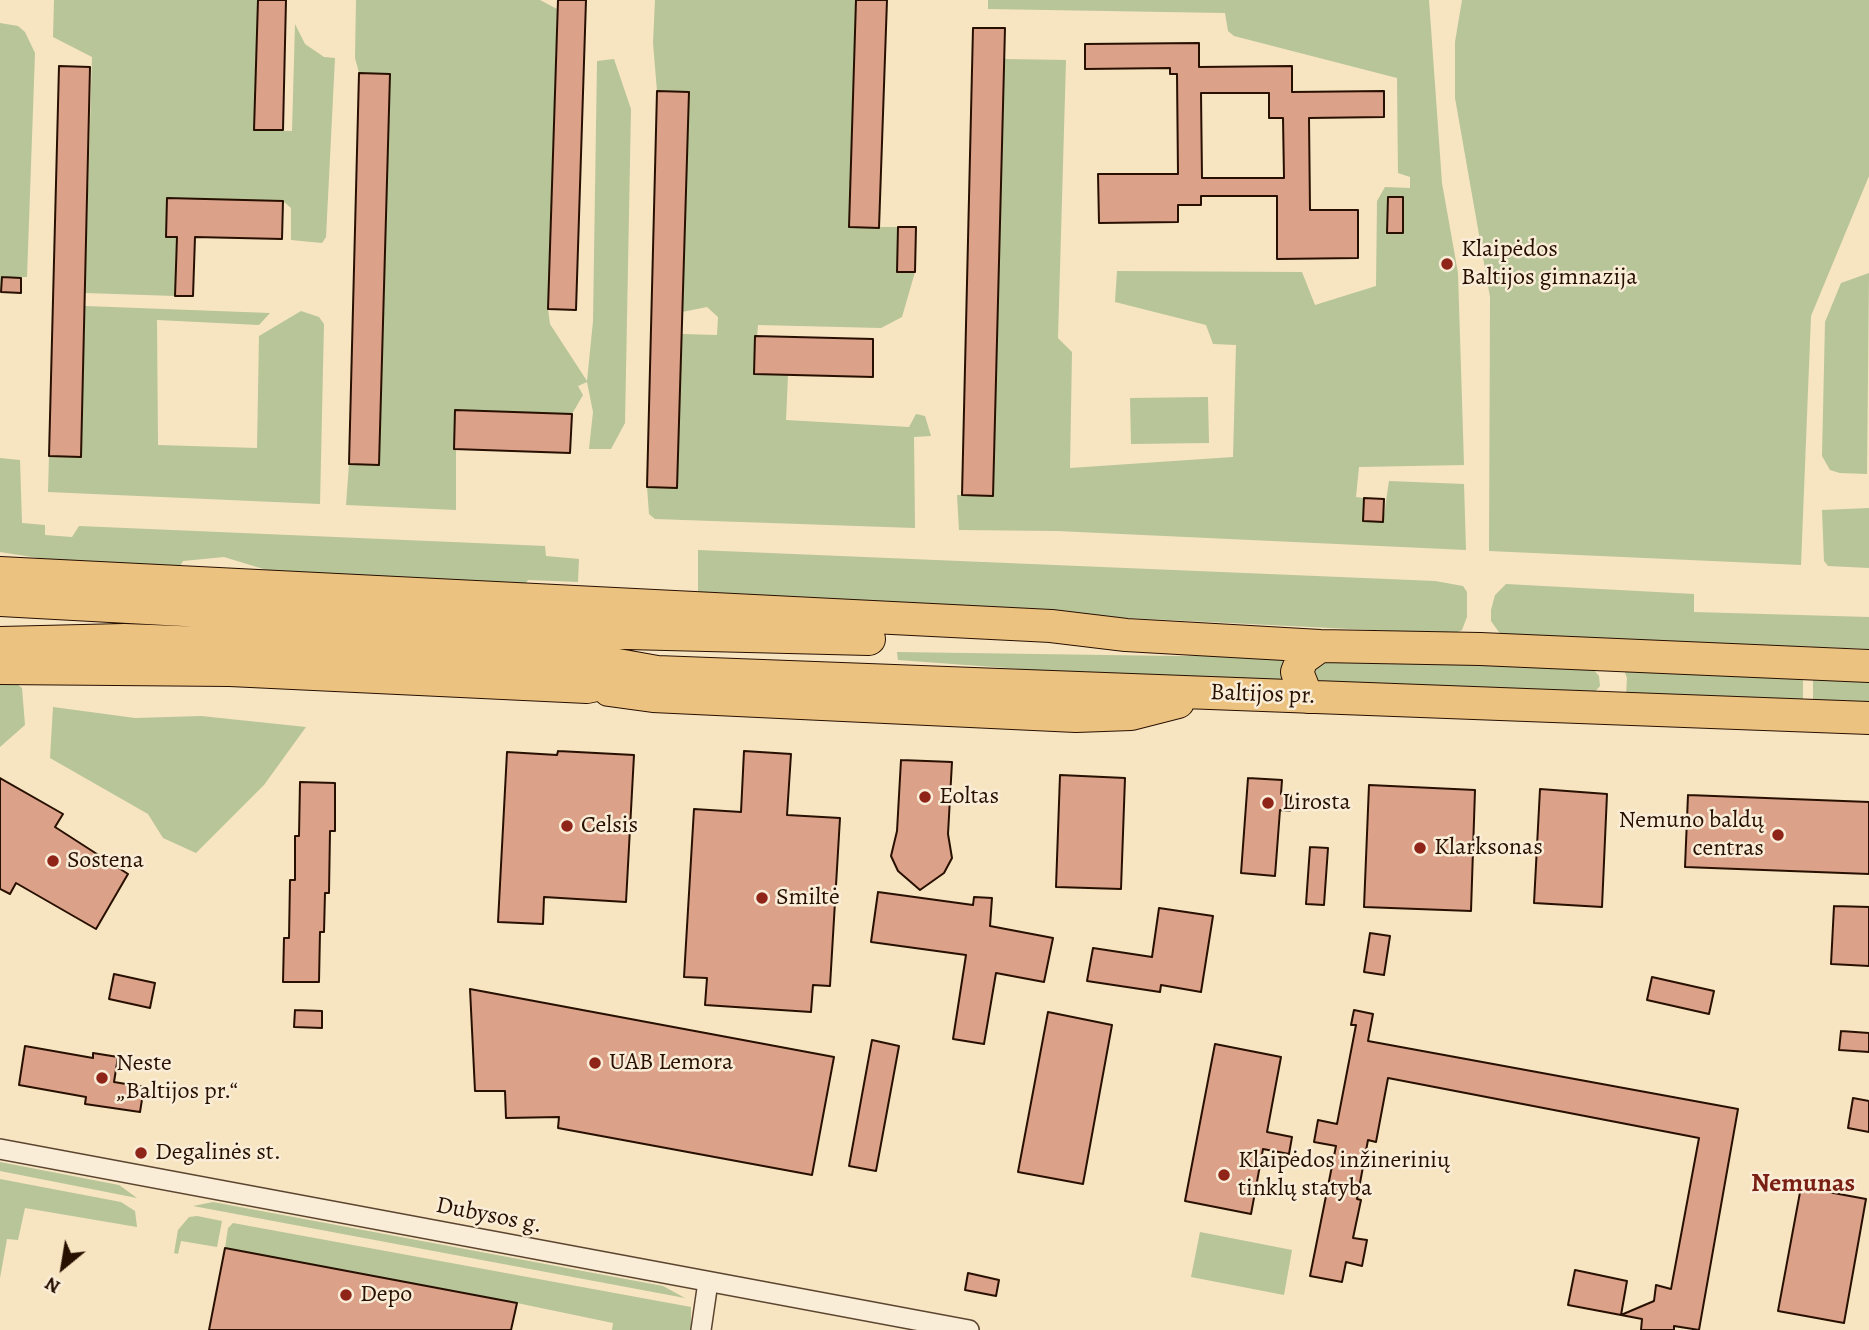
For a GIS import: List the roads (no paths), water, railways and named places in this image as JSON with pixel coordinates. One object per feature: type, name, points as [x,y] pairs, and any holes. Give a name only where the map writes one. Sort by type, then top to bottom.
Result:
[{"type":"highway","points":[[0,573],[1051,626],[1126,635]]},
{"type":"highway","points":[[0,600],[125,609],[586,632],[958,641],[1046,641],[1126,635]]},
{"type":"highway","name":"Baltijos pr.","points":[[1126,635],[1320,646],[1869,666]]},
{"type":"highway","points":[[0,643],[124,640],[584,659],[657,672]]},
{"type":"highway","points":[[1307,697],[1297,672],[1302,659],[1320,646]]},
{"type":"highway","points":[[1592,656],[1610,668],[1617,686],[1610,699],[1594,707]]},
{"type":"highway","points":[[0,667],[230,670],[587,688],[653,696],[1076,716],[1131,714],[1214,693]]},
{"type":"highway","points":[[587,688],[657,672]]},
{"type":"highway","name":"Baltijos pr.","points":[[657,672],[1869,718]]},
{"type":"street","name":"Dubysos g.","points":[[0,1149],[969,1330]]},
{"type":"street","points":[[701,1330],[708,1282]]},
{"type":"place","name":"Klaipėdos Baltijos gimnazija","points":[[1447,264]]},
{"type":"place","name":"Eoltas","points":[[925,797]]},
{"type":"place","name":"Lirosta","points":[[1268,803]]},
{"type":"place","name":"Celsis","points":[[567,826]]},
{"type":"place","name":"Nemuno baldų centras","points":[[1778,835]]},
{"type":"place","name":"Klarksonas","points":[[1420,848]]},
{"type":"place","name":"Sostena","points":[[53,861]]},
{"type":"place","name":"Smiltė","points":[[762,898]]},
{"type":"place","name":"UAB Lemora","points":[[595,1063]]},
{"type":"place","name":"Neste „Baltijos pr.“","points":[[102,1078]]},
{"type":"place","name":"Degalinės st.","points":[[141,1153]]},
{"type":"place","name":"Klaipėdos inžinerinių tinklų statyba","points":[[1224,1175]]},
{"type":"place","name":"Depo","points":[[346,1295]]},
{"type":"district","name":"Nemunas","points":[[1803,1185]]}]
